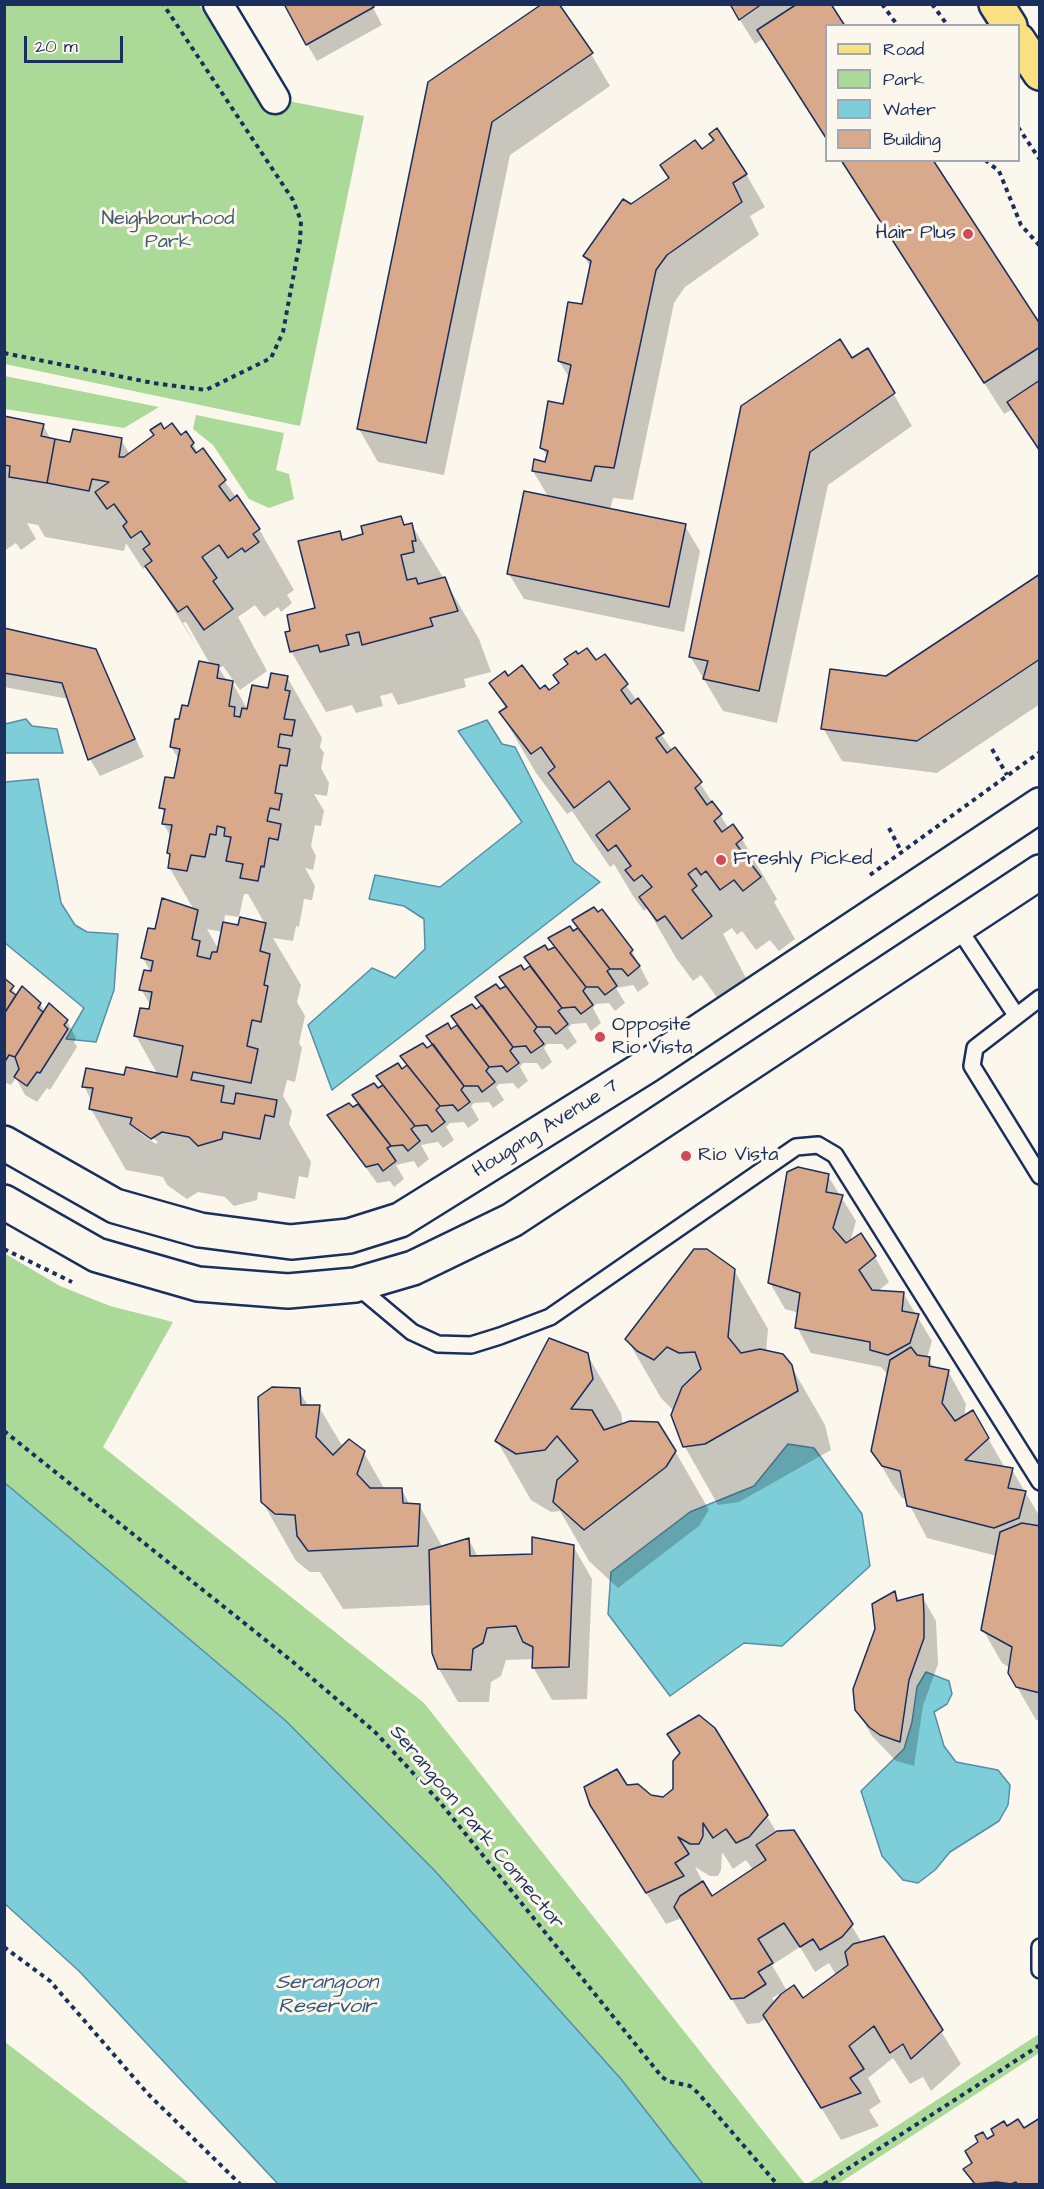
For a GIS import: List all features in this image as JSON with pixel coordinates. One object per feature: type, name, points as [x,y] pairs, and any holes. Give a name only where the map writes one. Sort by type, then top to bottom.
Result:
[{"type":"main road","points":[[996,4],[1009,24]]},
{"type":"main road","points":[[1020,43],[1040,73]]},
{"type":"main road","name":"Hougang Avenue 7","points":[[4,1143],[115,1206],[200,1230],[291,1242],[349,1236],[400,1220],[647,1066],[1040,805]]},
{"type":"main road","points":[[4,1202],[97,1255],[198,1284],[288,1292],[355,1285],[413,1268],[512,1220],[1040,872]]},
{"type":"street","points":[[218,4],[276,99]]},
{"type":"lane","points":[[957,926],[1016,1015]]},
{"type":"lane","points":[[1040,998],[975,1048],[972,1066],[1040,1176]]},
{"type":"lane","points":[[355,1285],[412,1332],[438,1344],[471,1345],[550,1317],[796,1147],[809,1144],[818,1145],[835,1155],[1040,1482]]},
{"type":"lane","points":[[1040,1947],[1040,1970]]},
{"type":"path","points":[[4,352],[153,383],[206,390],[271,358],[283,332],[294,277],[301,220],[293,200],[163,4]]},
{"type":"path","points":[[882,4],[897,24]]},
{"type":"path","points":[[932,4],[947,24]]},
{"type":"path","points":[[1020,130],[1040,160]]},
{"type":"path","points":[[988,162],[999,171],[1021,225],[1040,246]]},
{"type":"path","points":[[992,749],[1007,775]]},
{"type":"path","points":[[889,828],[902,852]]},
{"type":"path","name":"Serangoon Park Connector","points":[[4,1431],[293,1662],[375,1732],[439,1801],[662,2077],[690,2086],[698,2093],[777,2184]]},
{"type":"path","points":[[4,1947],[50,1981],[148,2094],[240,2184]]},
{"type":"path","points":[[824,2184],[1040,2045]]},
{"type":"green space","name":"Neighbourhood Park","points":[[5,5],[199,5],[258,95],[364,116],[300,426],[5,364]]},
{"type":"green space","points":[[4,376],[159,407],[124,428],[5,409]]},
{"type":"green space","points":[[196,415],[284,433],[276,470],[289,474],[294,499],[269,508],[249,499],[213,445],[193,429]]},
{"type":"green space","points":[[4,1253],[60,1286],[110,1306],[173,1322],[103,1447],[424,1703],[805,2184],[703,2184],[621,2079],[435,1871],[286,1721],[5,1483]]},
{"type":"green space","points":[[1039,2034],[1039,2053],[838,2184],[807,2184]]},
{"type":"green space","points":[[5,2042],[190,2184],[5,2184]]},
{"type":"water","points":[[26,719],[32,726],[57,729],[63,753],[5,753],[5,724]]},
{"type":"water","points":[[487,720],[502,744],[515,747],[574,862],[600,882],[332,1090],[308,1025],[372,968],[395,978],[425,949],[424,919],[404,906],[369,899],[375,875],[440,887],[522,822],[458,731]]},
{"type":"water","points":[[38,779],[61,903],[75,925],[87,932],[118,934],[114,990],[96,1042],[66,1039],[84,1008],[5,943],[5,782]]},
{"type":"water","points":[[788,1444],[814,1448],[862,1514],[870,1566],[782,1646],[744,1643],[670,1696],[608,1614],[611,1572],[690,1512],[754,1486]]},
{"type":"water","name":"Serangoon Reservoir","points":[[5,1483],[286,1721],[435,1871],[621,2079],[703,2184],[278,2184],[79,1971],[5,1904]]},
{"type":"water","points":[[926,1672],[949,1681],[952,1694],[947,1704],[934,1712],[944,1746],[956,1762],[998,1770],[1010,1785],[1008,1805],[999,1821],[950,1852],[935,1870],[918,1883],[903,1880],[882,1856],[861,1791],[904,1749],[912,1722],[917,1687]]},
{"type":"building","points":[[284,4],[372,4],[374,7],[306,45]]},
{"type":"building","points":[[542,4],[559,4],[593,53],[492,122],[426,443],[357,429],[428,82]]},
{"type":"building","points":[[730,4],[762,4],[739,20]]},
{"type":"building","points":[[797,4],[831,4],[844,24],[825,24],[825,136],[757,30]]},
{"type":"building","points":[[717,128],[747,174],[733,183],[742,202],[667,255],[656,270],[614,468],[595,466],[591,481],[532,471],[534,459],[545,462],[548,451],[540,448],[548,401],[563,404],[571,365],[558,361],[568,302],[582,304],[591,261],[583,256],[623,199],[631,204],[669,178],[660,165],[695,140],[702,149],[714,140],[709,134]]},
{"type":"building","points":[[842,162],[934,162],[1040,324],[1040,347],[984,383]]},
{"type":"building","points":[[840,339],[852,358],[868,348],[895,393],[810,452],[759,691],[703,679],[708,661],[689,657],[741,406]]},
{"type":"building","points":[[1040,380],[1040,451],[1007,402]]},
{"type":"building","points":[[4,416],[44,424],[41,436],[55,439],[47,483],[9,477],[10,466],[4,465]]},
{"type":"building","points":[[161,423],[164,429],[172,423],[181,435],[186,431],[194,443],[191,446],[196,453],[203,448],[226,480],[219,486],[230,501],[237,495],[260,529],[253,534],[259,542],[245,552],[242,548],[228,558],[219,545],[202,557],[217,578],[213,581],[233,609],[204,630],[187,606],[178,612],[145,566],[152,561],[143,549],[150,544],[141,531],[131,538],[123,526],[127,522],[114,504],[107,509],[95,492],[109,482],[92,479],[89,491],[47,483],[55,439],[70,442],[73,429],[122,438],[119,457],[124,457],[154,435],[150,430]]},
{"type":"building","points":[[524,491],[686,524],[669,607],[507,574]]},
{"type":"building","points":[[401,516],[404,525],[412,523],[416,541],[412,541],[414,552],[401,555],[407,580],[416,578],[418,584],[445,577],[458,611],[430,618],[433,626],[362,645],[359,632],[346,635],[349,645],[320,652],[318,645],[290,652],[285,632],[290,631],[287,615],[315,608],[298,541],[340,531],[342,540],[363,534],[361,526]]},
{"type":"building","points":[[1040,574],[1040,659],[917,741],[821,729],[830,669],[886,676]]},
{"type":"building","points":[[4,628],[96,649],[135,739],[88,760],[62,683],[4,673]]},
{"type":"building","points":[[587,648],[596,660],[605,654],[628,684],[621,690],[631,704],[638,698],[664,733],[656,738],[667,753],[675,747],[702,782],[695,788],[707,805],[712,801],[722,814],[714,821],[722,832],[733,824],[743,838],[736,844],[761,877],[743,891],[734,880],[720,890],[706,871],[701,875],[696,868],[688,874],[697,886],[692,890],[712,916],[682,939],[665,916],[657,921],[639,897],[652,887],[642,875],[634,881],[625,870],[631,866],[616,845],[608,851],[596,835],[630,809],[609,781],[574,808],[548,773],[555,767],[541,747],[531,754],[499,712],[507,707],[489,683],[505,671],[508,676],[522,665],[540,689],[545,685],[549,690],[559,683],[553,675],[568,664],[564,659],[576,651],[578,654]]},
{"type":"building","points":[[199,661],[219,665],[217,678],[233,681],[229,706],[235,707],[234,716],[240,717],[242,708],[247,709],[252,685],[268,688],[271,673],[288,676],[285,690],[290,691],[284,719],[295,720],[292,736],[280,734],[278,747],[290,749],[287,766],[280,765],[275,793],[282,794],[279,810],[270,808],[267,821],[281,824],[278,840],[269,838],[264,867],[261,866],[258,881],[240,878],[243,864],[226,861],[231,837],[224,836],[225,828],[217,826],[216,835],[210,834],[205,857],[191,855],[187,871],[168,868],[170,854],[167,853],[172,825],[162,824],[165,809],[159,808],[165,777],[174,778],[180,749],[170,747],[175,719],[179,719],[182,705],[188,706]]},
{"type":"building","points":[[162,898],[198,910],[192,939],[200,941],[197,956],[210,959],[212,952],[217,952],[223,922],[238,925],[240,917],[266,923],[260,951],[270,954],[264,985],[268,986],[261,1022],[252,1020],[247,1046],[258,1049],[251,1083],[193,1072],[191,1080],[224,1086],[221,1102],[234,1104],[236,1093],[277,1100],[274,1117],[265,1115],[260,1139],[223,1132],[222,1139],[198,1146],[189,1137],[162,1132],[151,1139],[130,1124],[132,1118],[89,1109],[93,1088],[82,1087],[86,1068],[124,1075],[126,1067],[177,1077],[183,1046],[134,1036],[140,1008],[149,1009],[152,992],[139,990],[144,970],[151,971],[153,961],[141,958],[148,928],[155,929]]},
{"type":"building","points":[[594,907],[598,912],[602,909],[633,950],[630,953],[640,966],[628,976],[622,969],[610,969],[572,920]]},
{"type":"building","points":[[570,926],[573,931],[578,928],[610,969],[607,971],[617,986],[605,995],[598,987],[586,987],[548,938]]},
{"type":"building","points":[[545,945],[548,950],[555,947],[586,987],[583,991],[593,1005],[581,1014],[575,1007],[562,1008],[524,957]]},
{"type":"building","points":[[521,965],[524,970],[530,966],[562,1008],[558,1011],[568,1024],[556,1034],[550,1027],[537,1027],[499,977]]},
{"type":"building","points":[[4,978],[14,986],[10,991],[16,995],[4,1014]]},
{"type":"building","points":[[496,984],[500,989],[506,986],[537,1027],[534,1031],[544,1044],[531,1053],[526,1046],[513,1047],[475,997]]},
{"type":"building","points":[[22,986],[41,1003],[38,1008],[43,1012],[15,1057],[9,1055],[4,1063],[4,1014]]},
{"type":"building","points":[[49,1003],[68,1020],[64,1025],[68,1029],[40,1073],[37,1072],[27,1086],[14,1077],[19,1069],[15,1057]]},
{"type":"building","points":[[472,1004],[476,1009],[482,1005],[513,1047],[510,1051],[519,1063],[507,1072],[502,1066],[489,1067],[451,1016]]},
{"type":"building","points":[[448,1023],[451,1029],[457,1025],[489,1067],[486,1071],[495,1082],[482,1092],[478,1086],[464,1086],[426,1036]]},
{"type":"building","points":[[423,1043],[427,1048],[433,1044],[464,1086],[461,1090],[470,1102],[458,1111],[453,1105],[440,1106],[400,1056]]},
{"type":"building","points":[[398,1063],[402,1069],[407,1065],[440,1106],[436,1110],[445,1122],[432,1132],[427,1125],[415,1126],[376,1076]]},
{"type":"building","points":[[374,1083],[378,1088],[383,1085],[415,1126],[411,1129],[420,1141],[408,1151],[403,1145],[391,1146],[352,1095]]},
{"type":"building","points":[[349,1103],[353,1107],[358,1104],[391,1146],[387,1148],[396,1161],[383,1171],[378,1164],[366,1167],[327,1115]]},
{"type":"building","points":[[798,1167],[829,1174],[826,1192],[843,1195],[833,1228],[846,1243],[861,1233],[876,1256],[859,1270],[872,1290],[904,1292],[902,1311],[919,1314],[910,1343],[888,1355],[870,1350],[870,1342],[795,1328],[800,1293],[768,1283],[787,1172]]},
{"type":"building","points":[[694,1249],[707,1249],[735,1269],[728,1337],[741,1353],[760,1349],[783,1354],[792,1365],[798,1391],[705,1444],[683,1447],[671,1415],[682,1387],[701,1369],[695,1352],[679,1353],[667,1347],[654,1360],[637,1351],[625,1339]]},
{"type":"building","points":[[549,1338],[588,1353],[593,1379],[571,1409],[592,1410],[604,1430],[630,1421],[658,1422],[676,1451],[666,1467],[584,1530],[553,1502],[557,1480],[578,1461],[557,1436],[545,1450],[516,1454],[495,1441]]},
{"type":"building","points":[[911,1347],[917,1355],[930,1357],[929,1366],[949,1370],[942,1403],[955,1421],[973,1410],[989,1438],[965,1460],[1013,1468],[1008,1488],[1026,1491],[1019,1518],[994,1528],[907,1506],[900,1471],[882,1466],[871,1451],[890,1360]]},
{"type":"building","points":[[272,1387],[300,1388],[301,1405],[320,1405],[316,1437],[333,1455],[349,1439],[365,1451],[357,1474],[370,1488],[402,1488],[403,1503],[420,1504],[418,1546],[308,1551],[297,1536],[295,1515],[275,1514],[261,1502],[258,1397]]},
{"type":"building","points":[[1022,1523],[1040,1526],[1040,1693],[1016,1687],[1008,1673],[1012,1647],[981,1630],[1000,1532]]},
{"type":"building","points":[[532,1537],[574,1545],[569,1667],[532,1668],[533,1647],[523,1642],[516,1626],[487,1628],[483,1643],[473,1649],[471,1670],[438,1669],[432,1653],[429,1550],[469,1538],[470,1556],[532,1554]]},
{"type":"building","points":[[895,1591],[897,1601],[923,1594],[924,1614],[924,1638],[909,1680],[900,1742],[880,1735],[869,1727],[855,1710],[853,1689],[875,1629],[872,1604]]},
{"type":"building","points":[[699,1715],[715,1728],[768,1815],[749,1837],[736,1843],[726,1829],[713,1838],[703,1823],[703,1836],[699,1844],[690,1844],[678,1837],[689,1854],[675,1863],[684,1876],[646,1893],[590,1805],[584,1787],[617,1769],[627,1785],[638,1784],[651,1795],[663,1797],[673,1789],[673,1761],[680,1753],[667,1734]]},
{"type":"building","points":[[794,1830],[853,1924],[842,1937],[820,1950],[813,1939],[800,1947],[784,1923],[758,1939],[773,1963],[758,1972],[766,1984],[744,1998],[731,1999],[674,1907],[680,1896],[703,1881],[712,1896],[766,1860],[756,1845],[777,1831]]},
{"type":"building","points":[[884,1936],[943,2030],[911,2059],[903,2044],[890,2053],[874,2026],[849,2046],[864,2069],[850,2078],[861,2093],[821,2108],[763,2015],[781,1994],[794,1985],[803,1998],[848,1965],[845,1952],[853,1944]]},
{"type":"building","points":[[1040,2118],[1040,2184],[997,2182],[975,2184],[963,2169],[972,2163],[965,2151],[978,2142],[975,2136],[983,2132],[987,2139],[994,2135],[991,2129],[1004,2121],[1007,2126],[1018,2119],[1024,2128]]},
{"type":"place","name":"Hair Plus","points":[[968,234]]},
{"type":"place","name":"Freshly Picked","points":[[721,860]]},
{"type":"place","name":"Opposite Rio Vista","points":[[600,1037]]},
{"type":"place","name":"Rio Vista","points":[[686,1156]]}]
